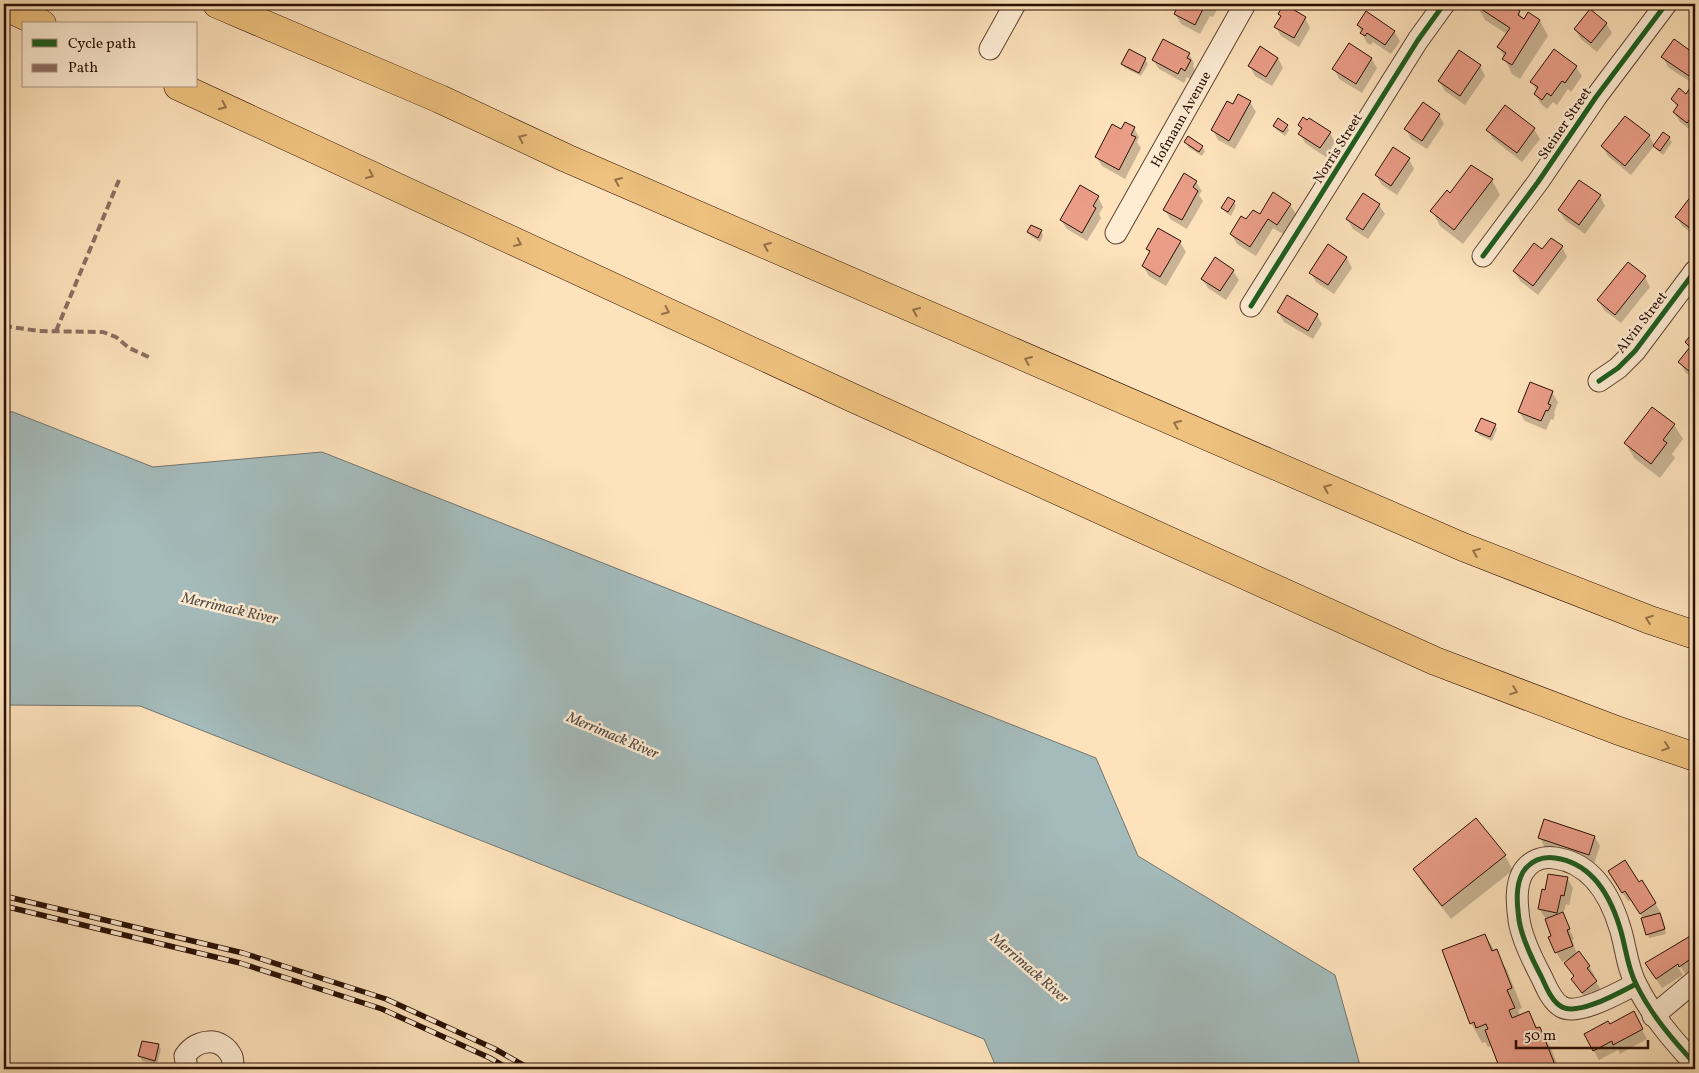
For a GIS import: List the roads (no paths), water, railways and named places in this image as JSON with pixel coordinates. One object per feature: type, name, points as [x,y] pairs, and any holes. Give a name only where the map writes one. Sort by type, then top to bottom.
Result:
[{"type":"highway","points":[[217,4],[440,100],[566,158],[1463,547],[1650,620],[1695,635]]},
{"type":"highway","points":[[264,4],[440,100]]},
{"type":"highway","points":[[4,6],[38,22]]},
{"type":"highway","points":[[182,88],[853,398],[1435,661],[1619,731],[1695,757]]},
{"type":"street","points":[[990,49],[1015,4]]},
{"type":"street","name":"Hofmann Avenue","points":[[1116,233],[1245,4]]},
{"type":"street","name":"Norris Street","points":[[1251,306],[1402,65],[1444,4]]},
{"type":"street","name":"Steiner Street","points":[[1483,256],[1538,182],[1596,96],[1666,4]]},
{"type":"street","name":"Alvin Street","points":[[1600,381],[1618,368],[1635,351],[1695,272]]},
{"type":"street","points":[[1636,984],[1607,1000],[1578,1009],[1562,1008],[1552,998],[1536,968],[1521,929],[1517,901],[1519,879],[1528,864],[1546,856],[1568,859],[1585,868],[1599,884],[1611,904],[1620,928],[1628,962],[1636,984],[1654,1016],[1695,1064]]},
{"type":"street","points":[[1654,1016],[1695,981]]},
{"type":"street","points":[[187,1069],[185,1056],[189,1050],[198,1043],[211,1041],[223,1047],[232,1057],[233,1069]]},
{"type":"water","name":"Merrimack River","points":[[4,411],[13,412],[153,467],[322,452],[1096,758],[1138,856],[1335,975],[1361,1069],[997,1069],[984,1039],[140,706],[4,705]]},
{"type":"railway","points":[[4,896],[243,953],[386,999],[495,1049],[530,1069]]},
{"type":"railway","points":[[4,906],[240,963],[382,1009],[490,1058],[509,1069]]}]
